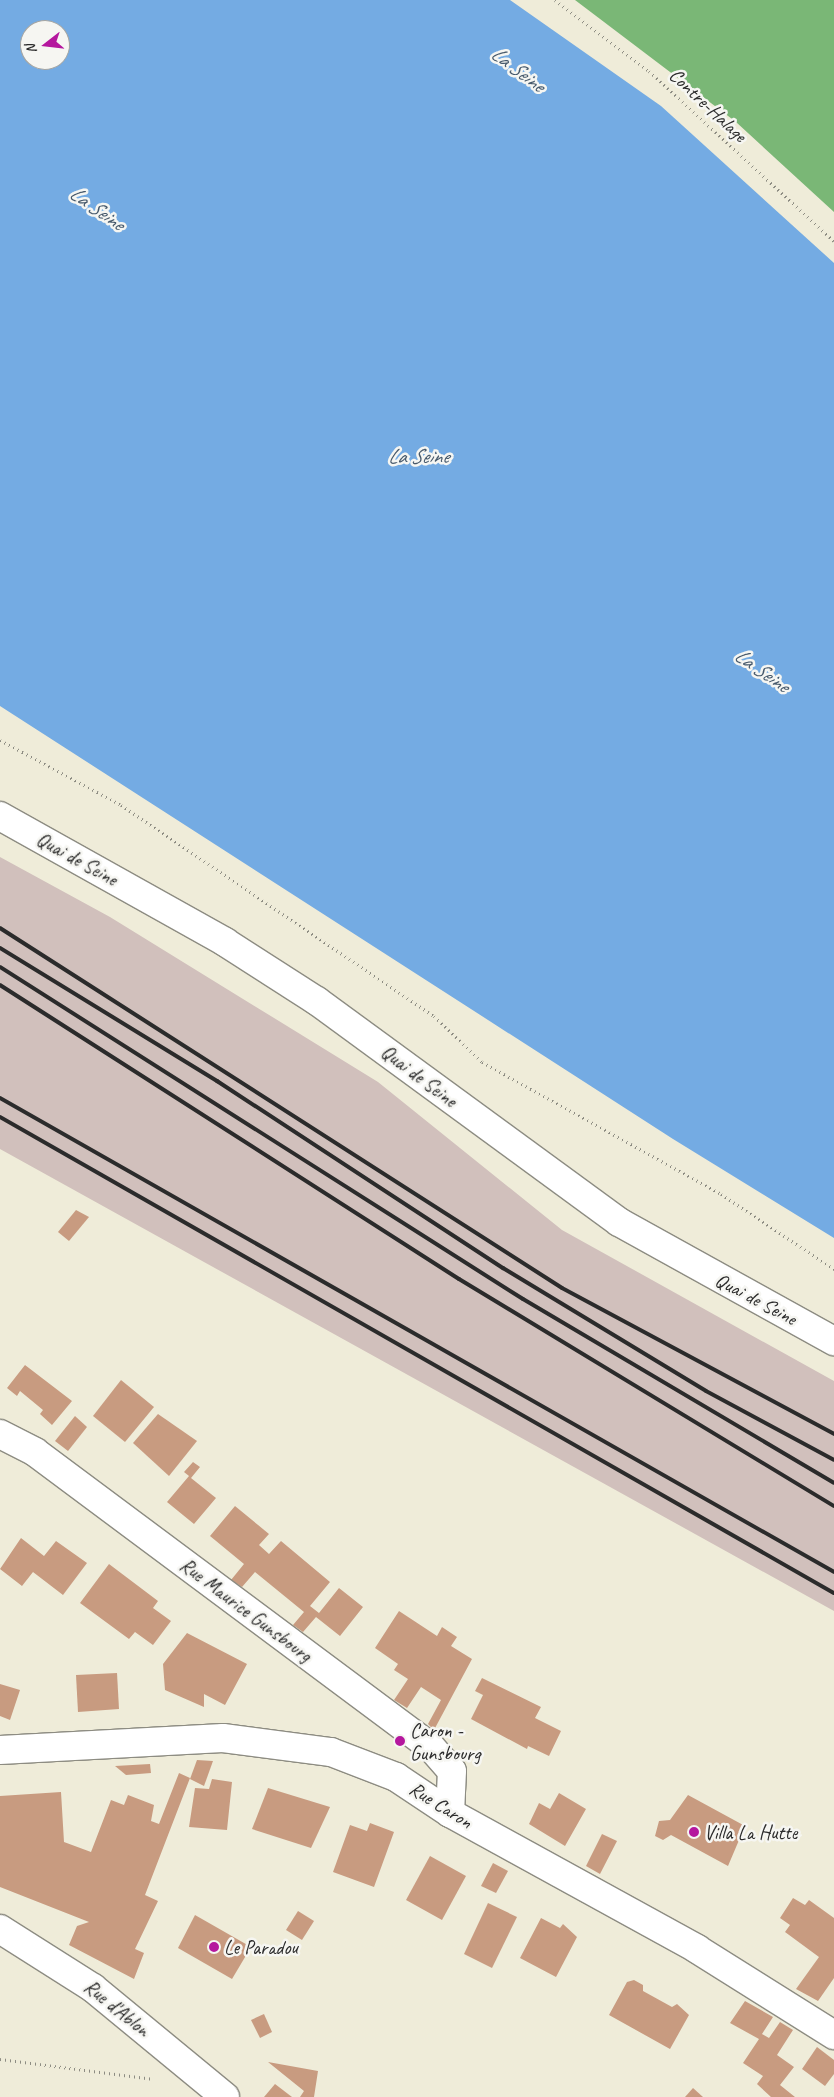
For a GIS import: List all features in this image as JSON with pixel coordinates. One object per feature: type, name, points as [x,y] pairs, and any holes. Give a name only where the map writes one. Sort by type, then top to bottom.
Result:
[{"type":"street","name":"Quai de Seine","points":[[0,816],[225,942],[317,1001],[619,1222],[834,1341]]},
{"type":"street","name":"Rue Maurice Gunsbourg","points":[[0,1434],[34,1452],[430,1746],[452,1771],[450,1813]]},
{"type":"street","name":"Rue Caron","points":[[0,1750],[222,1738],[276,1742],[331,1752],[396,1777],[450,1813],[697,1949],[834,2036]]},
{"type":"street","name":"Rue d'Ablon","points":[[0,1929],[93,1988],[225,2097]]},
{"type":"path","name":"Contre-Halage","points":[[554,0],[649,71],[834,241]]},
{"type":"path","points":[[0,740],[121,805],[434,1016],[482,1062],[721,1194],[834,1269]]},
{"type":"path","points":[[0,2059],[166,2080]]},
{"type":"shaded area","points":[[0,857],[110,917],[378,1082],[562,1230],[834,1381],[834,1611],[0,1149]]},
{"type":"green space","points":[[575,0],[834,0],[834,212],[736,122]]},
{"type":"water","name":"La Seine","points":[[0,0],[510,0],[661,106],[834,263],[834,1238],[673,1139],[0,706]]},
{"type":"building","points":[[76,1210],[89,1217],[69,1241],[58,1232]]},
{"type":"building","points":[[25,1365],[72,1401],[52,1425],[40,1414],[43,1410],[20,1391],[17,1396],[7,1388]]},
{"type":"building","points":[[121,1380],[154,1407],[125,1442],[93,1416]]},
{"type":"building","points":[[158,1414],[197,1441],[169,1476],[133,1443]]},
{"type":"building","points":[[75,1416],[87,1427],[68,1451],[55,1441]]},
{"type":"building","points":[[193,1462],[200,1467],[191,1478],[216,1498],[194,1524],[167,1502],[189,1476],[184,1472]]},
{"type":"building","points":[[235,1506],[269,1534],[259,1545],[269,1554],[281,1541],[330,1582],[310,1606],[319,1613],[339,1588],[363,1607],[340,1636],[316,1617],[303,1632],[293,1625],[304,1612],[255,1572],[242,1587],[231,1580],[244,1564],[210,1536]]},
{"type":"building","points":[[21,1538],[44,1556],[56,1541],[87,1563],[63,1595],[33,1572],[22,1586],[0,1569]]},
{"type":"building","points":[[109,1564],[158,1601],[153,1608],[171,1621],[153,1645],[135,1632],[129,1639],[80,1603]]},
{"type":"building","points":[[399,1611],[437,1636],[442,1627],[457,1637],[451,1646],[472,1659],[434,1730],[428,1724],[441,1700],[421,1687],[407,1708],[394,1700],[408,1679],[394,1670],[398,1664],[375,1648]]},
{"type":"building","points":[[187,1633],[247,1664],[225,1705],[204,1694],[204,1707],[165,1690],[163,1664]]},
{"type":"building","points":[[117,1673],[119,1709],[78,1712],[76,1675]]},
{"type":"building","points":[[482,1678],[541,1707],[535,1718],[561,1731],[549,1756],[528,1746],[527,1749],[471,1719],[483,1695],[475,1691]]},
{"type":"building","points":[[0,1684],[20,1690],[10,1720],[0,1716]]},
{"type":"building","points":[[197,1760],[213,1761],[204,1786],[190,1779]]},
{"type":"building","points":[[150,1764],[151,1773],[126,1775],[115,1766]]},
{"type":"building","points":[[179,1773],[190,1778],[145,1895],[158,1901],[135,1949],[144,1953],[134,1979],[69,1945],[77,1926],[89,1922],[0,1887],[0,1796],[61,1792],[64,1842],[91,1852],[111,1800],[124,1805],[128,1795],[154,1805],[151,1821],[159,1824]]},
{"type":"building","points":[[212,1779],[232,1782],[227,1830],[189,1827],[195,1788],[209,1789]]},
{"type":"building","points":[[268,1788],[330,1807],[311,1848],[252,1829]]},
{"type":"building","points":[[559,1793],[586,1809],[565,1846],[529,1824],[539,1803],[550,1809]]},
{"type":"building","name":"Villa La Hutte","points":[[688,1795],[745,1826],[728,1866],[671,1835],[663,1840],[655,1836],[659,1821],[670,1820]]},
{"type":"building","points":[[370,1823],[394,1832],[374,1887],[333,1872],[350,1825],[367,1831]]},
{"type":"building","points":[[602,1834],[617,1841],[600,1874],[586,1866]]},
{"type":"building","points":[[430,1856],[466,1876],[442,1920],[406,1900]]},
{"type":"building","points":[[493,1863],[508,1871],[496,1893],[481,1886]]},
{"type":"building","points":[[793,1898],[805,1905],[809,1900],[834,1918],[834,1978],[818,2001],[796,1989],[819,1957],[785,1932],[790,1925],[780,1918]]},
{"type":"building","points":[[488,1903],[517,1917],[492,1968],[464,1954]]},
{"type":"building","points":[[298,1911],[314,1921],[302,1940],[286,1930]]},
{"type":"building","name":"Le Paradou","points":[[195,1915],[251,1947],[232,1979],[178,1948]]},
{"type":"building","points":[[541,1918],[560,1928],[563,1924],[577,1937],[556,1977],[520,1958]]},
{"type":"building","points":[[634,1980],[643,1985],[643,1991],[672,2007],[677,2004],[689,2015],[670,2049],[609,2015],[627,1982]]},
{"type":"building","points":[[745,2001],[773,2017],[762,2034],[769,2038],[780,2022],[793,2030],[777,2055],[794,2067],[780,2085],[795,2097],[771,2097],[757,2084],[763,2076],[743,2063],[759,2039],[730,2023]]},
{"type":"building","points":[[264,2014],[272,2032],[260,2038],[251,2020]]},
{"type":"building","points":[[817,2047],[834,2060],[834,2074],[825,2086],[802,2069]]},
{"type":"building","points":[[268,2062],[318,2071],[314,2097],[300,2097],[304,2091]]},
{"type":"building","points":[[275,2084],[292,2097],[264,2097]]},
{"type":"building","points":[[693,2088],[703,2097],[685,2097]]},
{"type":"railway","points":[[0,928],[562,1288],[834,1434]]},
{"type":"railway","points":[[0,948],[217,1081],[503,1268],[706,1391],[834,1460]]},
{"type":"railway","points":[[0,967],[523,1299],[834,1483]]},
{"type":"railway","points":[[0,985],[459,1279],[834,1506]]},
{"type":"railway","points":[[0,1098],[834,1572]]},
{"type":"railway","points":[[0,1117],[834,1593]]},
{"type":"place","name":"Caron - Gunsbourg","points":[[400,1741]]},
{"type":"place","name":"Villa La Hutte","points":[[694,1832]]},
{"type":"place","name":"Le Paradou","points":[[214,1947]]}]
